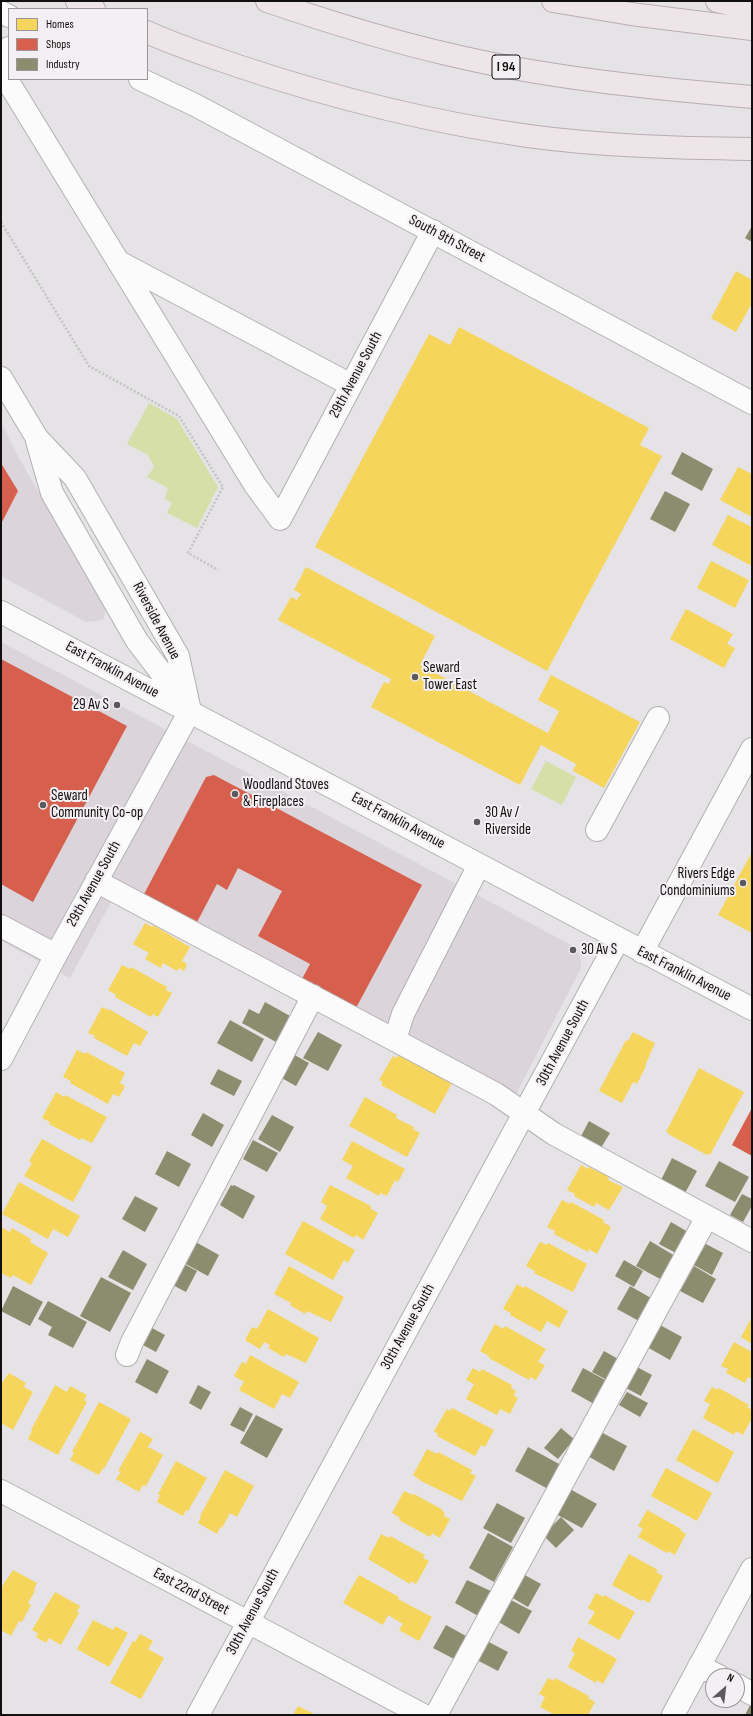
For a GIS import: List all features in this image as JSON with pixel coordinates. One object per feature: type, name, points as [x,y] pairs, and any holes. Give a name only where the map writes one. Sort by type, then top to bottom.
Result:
[{"type":"highway","points":[[77,1],[92,8]]},
{"type":"highway","name":"I 94","points":[[267,1],[368,34],[500,66],[605,83],[752,97]]},
{"type":"highway","points":[[553,1],[631,14],[752,29]]},
{"type":"highway","points":[[717,1],[752,9]]},
{"type":"highway","points":[[148,32],[202,54],[274,78],[374,106],[478,128],[529,136],[586,142],[658,147],[752,149]]},
{"type":"street","points":[[1,66],[8,50]]},
{"type":"street","points":[[1,70],[119,262],[351,385]]},
{"type":"street","name":"South 9th Street","points":[[142,80],[195,106],[433,232],[752,403]]},
{"type":"street","name":"29th Avenue South","points":[[119,262],[255,485],[280,519],[433,232]]},
{"type":"street","name":"Riverside Avenue","points":[[1,378],[37,438],[52,492],[137,641],[190,711]]},
{"type":"street","name":"East Franklin Avenue","points":[[1,612],[752,1010]]},
{"type":"street","name":"29th Avenue South","points":[[1,1059],[56,954],[190,711]]},
{"type":"street","points":[[597,830],[658,718]]},
{"type":"street","points":[[642,952],[750,757]]},
{"type":"street","points":[[395,1040],[403,1014],[479,865]]},
{"type":"street","points":[[96,881],[496,1094],[554,1134],[752,1240]]},
{"type":"street","points":[[1,926],[56,954]]},
{"type":"street","name":"30th Avenue South","points":[[198,1715],[618,940]]},
{"type":"street","points":[[127,1355],[132,1342],[313,996]]},
{"type":"street","points":[[436,1715],[707,1217]]},
{"type":"street","name":"East 22nd Street","points":[[1,1491],[423,1715]]},
{"type":"street","points":[[673,1715],[752,1569]]},
{"type":"street","points":[[699,1666],[705,1669]]},
{"type":"path","points":[[1,222],[89,366],[179,416],[222,487],[188,553],[218,570]]},
{"type":"shaded area","points":[[1,421],[14,449],[106,609],[103,620],[86,622],[1,576]]},
{"type":"shaded area","points":[[1,642],[577,948],[581,959],[581,968],[509,1108],[117,891],[70,978],[1,941]]},
{"type":"green space","points":[[149,403],[177,419],[218,487],[197,528],[167,513],[172,503],[165,499],[168,488],[147,477],[154,467],[148,455],[127,444]]},
{"type":"green space","points":[[546,761],[576,777],[562,805],[531,789]]},
{"type":"building: Homes","points":[[736,271],[752,280],[752,303],[736,332],[711,318]]},
{"type":"building: Homes","points":[[459,327],[649,428],[640,445],[662,456],[547,671],[315,547],[429,334],[450,345]]},
{"type":"building: Homes","points":[[738,467],[752,474],[752,517],[720,500]]},
{"type":"building: Homes","points":[[728,515],[752,527],[752,566],[712,545]]},
{"type":"building: Homes","points":[[711,561],[749,580],[735,608],[697,588]]},
{"type":"building: Homes","name":"Seward Tower East","points":[[306,567],[435,636],[420,665],[548,733],[559,711],[538,700],[551,675],[640,722],[604,788],[573,771],[576,764],[541,745],[520,785],[371,707],[384,682],[389,684],[391,679],[278,620],[291,597],[297,600],[301,594],[294,590]]},
{"type":"building: Homes","points":[[686,609],[733,634],[727,644],[735,648],[724,668],[670,639]]},
{"type":"building: Homes","name":"Rivers Edge Condominiums","points":[[752,852],[752,933],[718,915]]},
{"type":"building: Homes","points":[[145,923],[152,927],[153,925],[190,947],[182,961],[187,964],[184,971],[179,968],[177,971],[163,963],[161,968],[145,959],[149,953],[133,944]]},
{"type":"building: Homes","points":[[122,965],[130,969],[131,967],[167,987],[166,990],[172,993],[158,1017],[153,1014],[151,1017],[115,997],[116,995],[108,990]]},
{"type":"building: Homes","points":[[102,1007],[108,1010],[109,1009],[148,1032],[140,1046],[134,1043],[127,1056],[94,1038],[95,1036],[88,1033]]},
{"type":"building: Homes","points":[[633,1032],[655,1043],[637,1084],[633,1082],[622,1103],[599,1091],[626,1040],[628,1041]]},
{"type":"building: Homes","points":[[77,1050],[85,1054],[86,1052],[125,1073],[120,1083],[125,1086],[119,1097],[113,1094],[108,1104],[70,1083],[71,1081],[63,1077]]},
{"type":"building: Homes","points":[[399,1054],[452,1083],[435,1114],[381,1085],[383,1082],[379,1080],[393,1056],[397,1058]]},
{"type":"building: Homes","points":[[699,1068],[744,1092],[710,1155],[707,1155],[666,1132]]},
{"type":"building: Homes","points":[[56,1092],[64,1097],[65,1095],[107,1117],[92,1143],[81,1138],[80,1140],[49,1124],[50,1122],[42,1118]]},
{"type":"building: Homes","points":[[365,1097],[397,1115],[396,1118],[414,1127],[413,1129],[420,1133],[407,1157],[349,1126]]},
{"type":"building: Homes","points":[[42,1139],[92,1167],[73,1202],[24,1176],[32,1163],[29,1161]]},
{"type":"building: Homes","points":[[352,1141],[405,1169],[398,1182],[395,1180],[387,1196],[380,1193],[379,1196],[346,1178],[353,1166],[342,1160]]},
{"type":"building: Homes","points":[[581,1165],[588,1169],[589,1167],[609,1177],[608,1180],[623,1187],[609,1210],[596,1203],[594,1207],[574,1196],[575,1194],[567,1190]]},
{"type":"building: Homes","points":[[19,1182],[80,1216],[68,1237],[53,1229],[48,1239],[2,1214]]},
{"type":"building: Homes","points":[[330,1185],[371,1206],[370,1208],[378,1213],[363,1240],[356,1235],[354,1238],[320,1219],[327,1206],[321,1202]]},
{"type":"building: Homes","points":[[562,1200],[570,1204],[571,1202],[604,1220],[603,1222],[611,1227],[597,1254],[589,1249],[588,1252],[554,1234],[555,1231],[547,1227]]},
{"type":"building: Homes","points":[[303,1221],[355,1250],[348,1263],[344,1260],[333,1280],[285,1254]]},
{"type":"building: Homes","points":[[1,1227],[10,1232],[12,1228],[31,1239],[30,1242],[48,1253],[31,1285],[13,1275],[11,1278],[1,1273]]},
{"type":"building: Homes","points":[[540,1242],[547,1245],[548,1243],[587,1264],[573,1292],[534,1273],[535,1271],[526,1266]]},
{"type":"building: Homes","points":[[289,1266],[344,1297],[331,1322],[307,1311],[305,1314],[290,1305],[291,1303],[274,1294]]},
{"type":"building: Homes","points":[[517,1284],[524,1288],[525,1286],[568,1311],[559,1328],[547,1321],[541,1332],[510,1315],[511,1313],[503,1309]]},
{"type":"building: Homes","points":[[268,1309],[319,1338],[306,1363],[286,1354],[284,1357],[268,1348],[270,1345],[264,1342],[260,1349],[245,1340],[252,1327],[257,1329]]},
{"type":"building: Homes","points":[[752,1317],[752,1344],[741,1337]]},
{"type":"building: Homes","points":[[495,1324],[503,1329],[505,1326],[546,1349],[538,1362],[545,1365],[536,1380],[530,1377],[529,1380],[489,1358],[489,1356],[480,1351]]},
{"type":"building: Homes","points":[[734,1342],[752,1352],[752,1379],[748,1377],[745,1383],[726,1373],[728,1369],[721,1366]]},
{"type":"building: Homes","points":[[250,1355],[299,1382],[290,1398],[282,1394],[274,1409],[239,1390],[244,1382],[234,1376],[242,1362],[246,1364]]},
{"type":"building: Homes","points":[[473,1368],[480,1372],[482,1369],[512,1385],[511,1388],[516,1391],[514,1396],[518,1398],[510,1414],[500,1409],[497,1415],[466,1399],[474,1384],[466,1380]]},
{"type":"building: Homes","points":[[9,1373],[26,1383],[24,1387],[33,1392],[13,1430],[1,1423],[1,1384]]},
{"type":"building: Homes","points":[[55,1385],[67,1392],[70,1386],[87,1395],[84,1400],[87,1402],[58,1455],[28,1439],[32,1431],[31,1430]]},
{"type":"building: Homes","points":[[712,1387],[718,1390],[719,1388],[749,1405],[747,1407],[752,1410],[752,1418],[743,1435],[736,1431],[734,1435],[703,1418],[710,1404],[704,1401]]},
{"type":"building: Homes","points":[[99,1402],[131,1419],[104,1469],[103,1468],[99,1475],[70,1460],[74,1453],[72,1452]]},
{"type":"building: Homes","points":[[452,1408],[494,1430],[485,1447],[481,1445],[475,1456],[437,1436],[438,1434],[434,1431],[447,1409],[450,1411]]},
{"type":"building: Homes","points":[[693,1429],[734,1452],[718,1483],[676,1460]]},
{"type":"building: Homes","points":[[140,1432],[153,1439],[148,1447],[163,1455],[146,1486],[143,1485],[139,1492],[116,1479],[121,1472],[118,1471]]},
{"type":"building: Homes","points":[[427,1449],[437,1454],[438,1452],[472,1470],[470,1473],[476,1476],[462,1501],[421,1481],[413,1475]]},
{"type":"building: Homes","points":[[176,1461],[207,1478],[188,1511],[186,1510],[183,1516],[157,1502],[160,1495],[158,1494]]},
{"type":"building: Homes","points":[[666,1468],[712,1493],[697,1521],[651,1496]]},
{"type":"building: Homes","points":[[225,1470],[254,1486],[237,1517],[230,1513],[217,1534],[198,1523],[201,1517],[200,1516]]},
{"type":"building: Homes","points":[[404,1491],[413,1495],[414,1494],[443,1510],[442,1511],[445,1513],[444,1516],[450,1519],[440,1538],[432,1533],[430,1537],[399,1520],[400,1518],[392,1513]]},
{"type":"building: Homes","points":[[647,1510],[681,1529],[680,1530],[686,1534],[675,1555],[668,1551],[667,1553],[638,1537],[643,1529],[638,1526]]},
{"type":"building: Homes","points":[[381,1534],[389,1538],[390,1536],[425,1555],[423,1558],[429,1561],[416,1584],[411,1581],[410,1584],[368,1559]]},
{"type":"building: Homes","points":[[629,1554],[658,1570],[656,1572],[663,1576],[649,1603],[642,1599],[641,1601],[612,1585]]},
{"type":"building: Homes","points":[[13,1570],[37,1583],[34,1590],[35,1591],[28,1603],[31,1605],[22,1622],[19,1621],[11,1636],[1,1630],[1,1588]]},
{"type":"building: Homes","points":[[359,1575],[399,1597],[398,1599],[432,1617],[419,1641],[399,1630],[403,1624],[388,1615],[383,1625],[343,1603]]},
{"type":"building: Homes","points":[[55,1592],[80,1606],[77,1612],[79,1613],[61,1645],[49,1638],[46,1643],[36,1637],[38,1633],[32,1630]]},
{"type":"building: Homes","points":[[596,1593],[603,1597],[604,1595],[635,1612],[619,1640],[588,1623],[595,1612],[588,1608]]},
{"type":"building: Homes","points":[[93,1620],[113,1630],[115,1626],[128,1633],[109,1667],[77,1649]]},
{"type":"building: Homes","points":[[140,1634],[153,1641],[148,1649],[164,1658],[141,1699],[110,1683],[133,1641],[135,1642]]},
{"type":"building: Homes","points":[[578,1637],[617,1659],[603,1684],[597,1680],[596,1683],[568,1667],[575,1653],[571,1651]]},
{"type":"building: Homes","points":[[548,1678],[554,1681],[555,1678],[589,1696],[588,1698],[595,1702],[588,1715],[555,1715],[540,1707],[545,1697],[539,1694]]},
{"type":"building: Homes","points":[[298,1706],[316,1715],[293,1715]]},
{"type":"building: Shops","points":[[1,463],[18,491],[1,524]]},
{"type":"building: Shops","name":"Seward Community Co-op","points":[[1,659],[127,726],[33,902],[1,884]]},
{"type":"building: Shops","points":[[214,775],[422,885],[356,1008],[302,979],[310,964],[258,936],[282,891],[238,868],[227,890],[217,884],[196,924],[143,896],[206,777]]},
{"type":"building: Shops","points":[[752,1108],[752,1156],[732,1145]]},
{"type":"building: Industry","points":[[752,226],[752,242],[745,238]]},
{"type":"building: Industry","points":[[682,452],[713,469],[702,491],[671,474]]},
{"type":"building: Industry","points":[[665,491],[690,504],[675,532],[650,519]]},
{"type":"building: Industry","points":[[265,1002],[290,1016],[276,1042],[242,1023],[249,1009],[259,1014]]},
{"type":"building: Industry","points":[[230,1020],[264,1039],[252,1062],[217,1043]]},
{"type":"building: Industry","points":[[318,1032],[342,1045],[328,1071],[303,1058]]},
{"type":"building: Industry","points":[[291,1053],[309,1063],[296,1086],[278,1076]]},
{"type":"building: Industry","points":[[218,1069],[242,1081],[234,1096],[210,1084]]},
{"type":"building: Industry","points":[[203,1113],[224,1125],[212,1147],[191,1135]]},
{"type":"building: Industry","points":[[272,1115],[294,1127],[280,1152],[258,1139]]},
{"type":"building: Industry","points":[[589,1121],[610,1133],[599,1151],[579,1140]]},
{"type":"building: Industry","points":[[253,1140],[278,1153],[267,1172],[243,1159]]},
{"type":"building: Industry","points":[[167,1151],[191,1164],[179,1187],[155,1174]]},
{"type":"building: Industry","points":[[672,1158],[697,1171],[684,1195],[660,1182]]},
{"type":"building: Industry","points":[[719,1161],[749,1177],[735,1202],[705,1186]]},
{"type":"building: Industry","points":[[231,1185],[234,1185],[255,1196],[243,1219],[220,1205]]},
{"type":"building: Industry","points":[[742,1194],[752,1199],[752,1206],[743,1222],[730,1215]]},
{"type":"building: Industry","points":[[135,1196],[158,1208],[145,1232],[122,1219]]},
{"type":"building: Industry","points":[[671,1222],[688,1232],[676,1253],[659,1244]]},
{"type":"building: Industry","points":[[192,1240],[219,1255],[208,1276],[180,1261]]},
{"type":"building: Industry","points":[[650,1241],[675,1256],[662,1280],[636,1266]]},
{"type":"building: Industry","points":[[704,1243],[723,1253],[712,1275],[692,1264]]},
{"type":"building: Industry","points":[[123,1250],[147,1264],[133,1290],[108,1277]]},
{"type":"building: Industry","points":[[624,1260],[643,1271],[634,1287],[615,1276]]},
{"type":"building: Industry","points":[[180,1262],[197,1271],[186,1292],[169,1283]]},
{"type":"building: Industry","points":[[694,1266],[716,1279],[703,1303],[680,1291]]},
{"type":"building: Industry","points":[[101,1277],[131,1293],[110,1332],[80,1316]]},
{"type":"building: Industry","points":[[13,1286],[43,1302],[30,1326],[1,1311]]},
{"type":"building: Industry","points":[[630,1286],[651,1298],[639,1321],[617,1309]]},
{"type":"building: Industry","points":[[48,1301],[87,1322],[73,1348],[48,1335],[52,1327],[38,1319]]},
{"type":"building: Industry","points":[[660,1325],[682,1337],[670,1360],[647,1347]]},
{"type":"building: Industry","points":[[152,1328],[165,1335],[156,1352],[143,1345]]},
{"type":"building: Industry","points":[[604,1351],[618,1359],[607,1380],[592,1372]]},
{"type":"building: Industry","points":[[147,1359],[169,1371],[157,1394],[135,1382]]},
{"type":"building: Industry","points":[[635,1366],[652,1375],[641,1396],[624,1387]]},
{"type":"building: Industry","points":[[583,1368],[607,1381],[594,1404],[571,1391]]},
{"type":"building: Industry","points":[[198,1385],[211,1392],[201,1410],[189,1403]]},
{"type":"building: Industry","points":[[627,1392],[648,1403],[640,1417],[619,1405]]},
{"type":"building: Industry","points":[[240,1407],[253,1414],[244,1432],[230,1425]]},
{"type":"building: Industry","points":[[256,1415],[283,1429],[267,1458],[240,1443]]},
{"type":"building: Industry","points":[[561,1428],[574,1439],[558,1459],[544,1448]]},
{"type":"building: Industry","points":[[599,1431],[627,1446],[614,1471],[586,1455]]},
{"type":"building: Industry","points":[[528,1447],[561,1465],[548,1489],[515,1471]]},
{"type":"building: Industry","points":[[568,1488],[597,1504],[582,1528],[554,1513]]},
{"type":"building: Industry","points":[[497,1503],[525,1518],[511,1543],[483,1528]]},
{"type":"building: Industry","points":[[561,1517],[574,1530],[556,1548],[543,1535]]},
{"type":"building: Industry","points":[[488,1533],[513,1547],[494,1582],[469,1568]]},
{"type":"building: Industry","points":[[523,1574],[541,1584],[528,1607],[511,1597]]},
{"type":"building: Industry","points":[[467,1580],[493,1592],[480,1617],[455,1603]]},
{"type":"building: Industry","points":[[509,1599],[532,1611],[519,1634],[497,1621]]},
{"type":"building: Industry","points":[[446,1625],[466,1636],[454,1659],[433,1648]]},
{"type":"building: Industry","points":[[485,1640],[508,1652],[498,1671],[475,1659]]},
{"type":"building: Industry","points":[[752,1701],[752,1715],[745,1715]]},
{"type":"place","name":"Seward Tower East","points":[[415,677]]},
{"type":"place","name":"29 Av S","points":[[117,705]]},
{"type":"place","name":"Woodland Stoves & Fireplaces","points":[[235,794]]},
{"type":"place","name":"Seward Community Co-op","points":[[43,805]]},
{"type":"place","name":"30 Av / Riverside","points":[[477,822]]},
{"type":"place","name":"Rivers Edge Condominiums","points":[[743,883]]},
{"type":"place","name":"30 Av S","points":[[573,950]]}]
